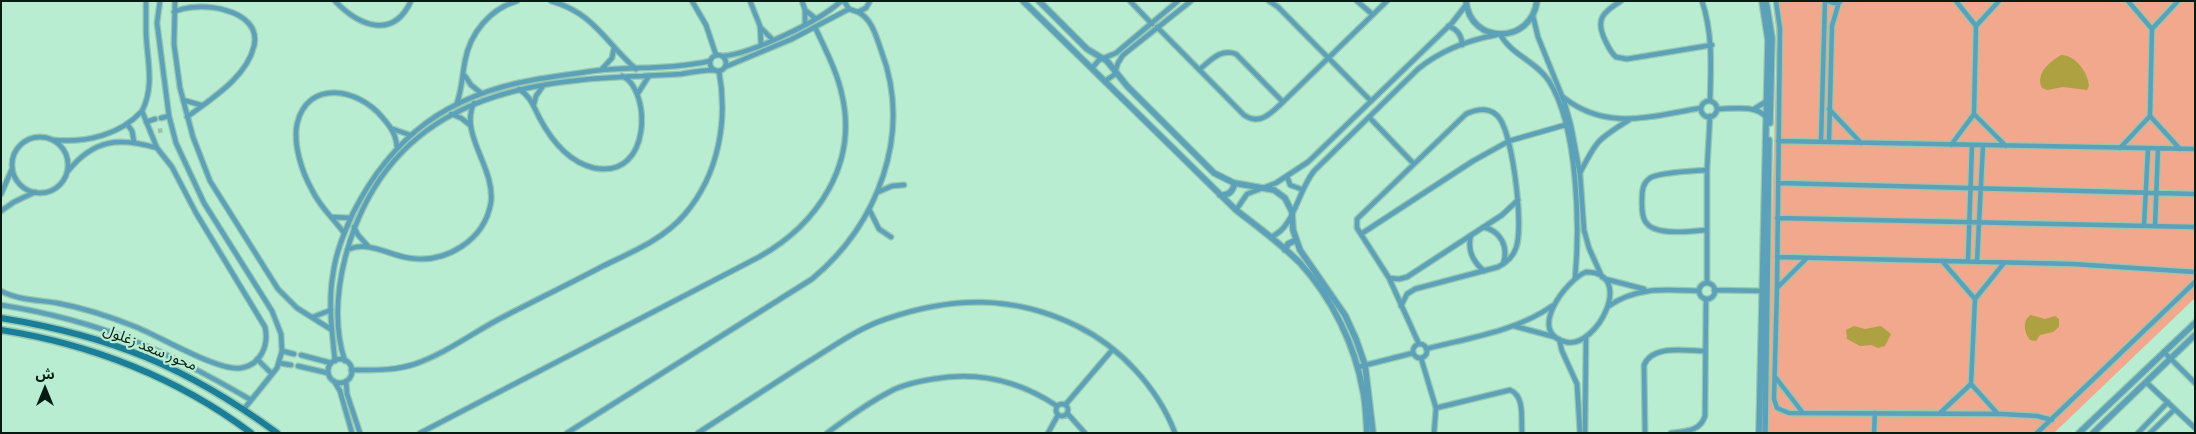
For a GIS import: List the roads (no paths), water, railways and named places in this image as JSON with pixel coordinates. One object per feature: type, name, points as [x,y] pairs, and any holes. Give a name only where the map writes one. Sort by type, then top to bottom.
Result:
[{"type":"main road","name":"محور سعد زغلول","points":[[1,318],[89,336],[144,356],[193,378],[244,409],[277,433]]},
{"type":"main road","name":"محور سعد زغلول","points":[[1,330],[77,346],[129,364],[198,398],[251,433]]},
{"type":"street","points":[[1,194],[12,168],[14,155],[23,142],[39,137],[71,141],[91,139],[127,124],[142,111],[150,86],[146,1]]},
{"type":"street","points":[[160,1],[157,23],[169,116],[176,143],[204,204],[276,317],[281,334],[282,351],[279,363],[244,409]]},
{"type":"street","points":[[175,1],[175,54],[183,100],[198,151],[217,195],[266,272],[284,296],[332,330]]},
{"type":"street","points":[[336,1],[353,18],[372,26],[393,22],[402,16],[412,1]]},
{"type":"street","points":[[457,104],[468,51],[481,25],[499,9],[517,1]]},
{"type":"street","points":[[551,1],[574,10],[590,21],[605,34],[614,48],[636,69]]},
{"type":"street","points":[[692,1],[706,25],[716,55]]},
{"type":"street","points":[[750,1],[760,26],[761,44]]},
{"type":"street","points":[[802,1],[806,10],[815,18]]},
{"type":"street","points":[[567,433],[812,280],[849,243],[870,209],[877,193],[887,163],[891,140],[890,90],[885,62],[867,19],[858,12],[849,9],[842,1],[805,24],[773,40],[735,54],[716,55]]},
{"type":"street","points":[[858,12],[866,8],[870,1]]},
{"type":"street","points":[[1023,1],[1220,195],[1272,238],[1310,276],[1335,312],[1361,366],[1367,433]]},
{"type":"street","points":[[1039,1],[1087,49],[1104,58],[1115,73],[1220,177],[1234,183],[1274,190],[1282,194],[1292,212],[1296,240],[1307,262],[1345,316],[1361,366],[1373,433]]},
{"type":"street","points":[[1130,1],[1152,24]]},
{"type":"street","points":[[1092,68],[1097,62],[1116,53],[1178,1]]},
{"type":"street","points":[[1105,81],[1115,73],[1121,57],[1191,1]]},
{"type":"street","points":[[1269,1],[1370,100]]},
{"type":"street","points":[[1276,1],[1278,8]]},
{"type":"street","points":[[1358,1],[1372,14]]},
{"type":"street","points":[[1157,27],[1248,118],[1258,120],[1264,118],[1283,102],[1386,1]]},
{"type":"street","points":[[1621,1],[1606,11],[1601,22],[1602,34],[1616,57],[1627,59],[1712,46]]},
{"type":"street","points":[[1702,1],[1710,30],[1712,46],[1710,101]]},
{"type":"street","points":[[1762,1],[1768,40],[1769,99]]},
{"type":"street","points":[[1765,433],[1768,118],[1772,30],[1766,1]]},
{"type":"street","points":[[1776,1],[1780,29],[1776,376],[1774,399],[1777,408],[1785,413],[1998,414],[2033,415],[2052,420]]},
{"type":"street","points":[[1821,142],[1826,1],[1840,2],[1832,26],[1829,142]]},
{"type":"street","points":[[1951,145],[1974,114],[1976,26],[1956,1]]},
{"type":"street","points":[[1976,26],[1999,1]]},
{"type":"street","points":[[2128,1],[2152,29]]},
{"type":"street","points":[[2119,148],[2150,116],[2152,29],[2178,1]]},
{"type":"street","points":[[174,12],[187,2],[211,4],[240,13],[252,26],[255,35],[252,52],[237,77],[227,87],[187,117]]},
{"type":"street","points":[[1236,210],[1247,194],[1287,176],[1308,162],[1448,26],[1466,3]]},
{"type":"street","points":[[1466,3],[1470,16],[1478,25],[1487,32],[1499,34],[1508,47],[1532,63],[1546,77],[1557,97],[1565,125],[1575,181],[1578,225],[1575,279]]},
{"type":"street","points":[[1272,238],[1285,228],[1301,189],[1317,167],[1423,65],[1440,54],[1462,45],[1499,34],[1517,31],[1532,16],[1537,3]]},
{"type":"street","points":[[360,433],[347,394],[346,381],[350,376],[351,370],[345,361],[339,327],[339,293],[347,250],[354,227],[368,198],[398,156],[432,122],[498,94],[519,89],[574,80],[716,71],[792,39],[849,9]]},
{"type":"street","points":[[805,24],[806,10]]},
{"type":"street","points":[[1532,16],[1538,37],[1562,96],[1573,133],[1580,174],[1585,236],[1603,278],[1610,287],[1609,306]]},
{"type":"street","points":[[760,26],[773,40]]},
{"type":"street","points":[[1448,26],[1460,34],[1462,45]]},
{"type":"street","points":[[420,433],[766,253],[786,240],[804,224],[820,206],[835,178],[840,163],[845,130],[845,113],[838,79],[815,27]]},
{"type":"street","points":[[789,32],[792,39]]},
{"type":"street","points":[[601,70],[612,58],[614,48]]},
{"type":"street","points":[[1200,69],[1221,53],[1230,52],[1236,54],[1283,102]]},
{"type":"street","points":[[328,373],[333,362],[331,292],[333,272],[344,233],[362,194],[397,147],[410,135],[457,104],[496,88],[601,70],[691,65],[710,61],[716,55]]},
{"type":"street","points":[[723,56],[726,60],[725,67]]},
{"type":"street","points":[[351,370],[393,369],[423,360],[503,317],[649,244],[677,223],[698,196],[708,175],[722,128],[723,99],[716,71],[710,65],[710,61]]},
{"type":"street","points":[[664,68],[665,75]]},
{"type":"street","points":[[573,74],[574,80]]},
{"type":"street","points":[[464,75],[471,85],[481,93]]},
{"type":"street","points":[[638,93],[650,75]]},
{"type":"street","points":[[519,89],[534,104],[551,138],[574,159],[593,168],[614,168],[630,158],[637,149],[641,126],[638,93],[629,81],[622,76]]},
{"type":"street","points":[[534,104],[538,92],[543,85]]},
{"type":"street","points":[[496,88],[498,94]]},
{"type":"street","points":[[344,233],[332,217],[322,208],[312,191],[301,164],[297,126],[304,108],[311,101],[328,93],[346,93],[371,106],[391,128],[397,147]]},
{"type":"street","points":[[1562,96],[1582,110],[1606,118],[1630,120],[1701,108]]},
{"type":"street","points":[[1754,109],[1769,99]]},
{"type":"street","points":[[183,100],[194,104],[202,104]]},
{"type":"street","points":[[1701,108],[1703,103],[1710,101],[1716,105],[1717,109]]},
{"type":"street","points":[[347,250],[359,246],[368,246],[407,258],[430,259],[453,252],[476,235],[484,223],[489,210],[491,185],[470,125],[475,103]]},
{"type":"street","points":[[1701,108],[1704,114],[1710,116]]},
{"type":"street","points":[[1829,108],[1860,143]]},
{"type":"street","points":[[1717,109],[1754,109],[1768,118]]},
{"type":"street","points":[[1710,116],[1717,109]]},
{"type":"street","points":[[1401,306],[1407,294],[1415,289],[1503,265],[1513,255],[1518,242],[1518,200],[1509,141],[1500,118],[1489,110],[1476,110],[1466,114],[1359,214],[1356,224],[1389,278],[1401,306],[1419,344],[1423,344],[1426,349],[1425,355],[1422,358]]},
{"type":"street","points":[[1,291],[17,297],[74,307],[120,321],[226,368],[247,367],[257,359],[266,343],[265,327],[196,213],[172,167],[157,148],[142,111]]},
{"type":"street","points":[[451,114],[461,118],[470,125]]},
{"type":"street","points":[[1974,114],[2006,146]]},
{"type":"street","points":[[146,122],[169,116]]},
{"type":"street","points":[[1707,283],[1707,170],[1710,116]]},
{"type":"street","points":[[2150,116],[2180,149]]},
{"type":"street","points":[[1369,117],[1412,163]]},
{"type":"street","points":[[1580,174],[1598,141],[1604,134],[1630,120]]},
{"type":"street","points":[[127,124],[132,131],[134,142]]},
{"type":"street","points":[[1361,234],[1473,161],[1509,141],[1565,125]]},
{"type":"street","points":[[164,130],[172,128]]},
{"type":"street","points":[[391,128],[410,135]]},
{"type":"street","points":[[151,134],[158,132]]},
{"type":"street","points":[[52,140],[60,145],[65,153],[67,172]]},
{"type":"street","points":[[1778,141],[2195,149]]},
{"type":"street","points":[[1,211],[14,202],[36,192],[55,188],[82,156],[94,147],[114,142],[134,142],[157,148]]},
{"type":"street","points":[[1968,261],[1972,145]]},
{"type":"street","points":[[1977,262],[1983,145]]},
{"type":"street","points":[[2144,226],[2148,149]]},
{"type":"street","points":[[2155,226],[2158,149]]},
{"type":"street","points":[[12,168],[20,184],[36,192]]},
{"type":"street","points":[[1706,230],[1660,231],[1652,228],[1643,216],[1642,194],[1645,183],[1653,177],[1707,170]]},
{"type":"street","points":[[1287,176],[1290,185],[1301,189]]},
{"type":"street","points":[[1220,195],[1229,193],[1233,189],[1234,183]]},
{"type":"street","points":[[1778,183],[2195,194]]},
{"type":"street","points":[[877,193],[887,187],[904,185]]},
{"type":"street","points":[[362,194],[368,198]]},
{"type":"street","points":[[1389,278],[1402,279],[1407,277],[1502,215],[1518,200]]},
{"type":"street","points":[[870,209],[874,223],[891,237]]},
{"type":"street","points":[[332,217],[351,218]]},
{"type":"street","points":[[1777,218],[2195,227]]},
{"type":"street","points":[[354,227],[368,246]]},
{"type":"street","points":[[1484,227],[1495,231],[1503,241],[1506,253],[1503,265]]},
{"type":"street","points":[[1471,235],[1469,243],[1471,254],[1477,265],[1484,271]]},
{"type":"street","points":[[1285,250],[1288,244],[1296,240]]},
{"type":"street","points":[[1777,257],[2141,267],[2195,272]]},
{"type":"street","points":[[1777,288],[1807,258]]},
{"type":"street","points":[[1942,261],[1975,299]]},
{"type":"street","points":[[1939,414],[1970,384],[1975,299],[2004,263]]},
{"type":"street","points":[[1580,433],[1578,384],[1562,351],[1558,338],[1548,322],[1551,311],[1556,303],[1575,279],[1586,272],[1592,272],[1603,278],[1648,290],[1699,291]]},
{"type":"street","points":[[2038,433],[2195,282]]},
{"type":"street","points":[[1706,299],[1713,296],[1714,290],[1712,285],[1707,283]]},
{"type":"street","points":[[1699,291],[1701,286],[1707,283]]},
{"type":"street","points":[[1513,326],[1573,343],[1586,338],[1609,306],[1627,295],[1648,290]]},
{"type":"street","points":[[1714,290],[1765,291]]},
{"type":"street","points":[[1699,291],[1702,297],[1706,299]]},
{"type":"street","points":[[1759,433],[1765,291]]},
{"type":"street","points":[[331,292],[339,293]]},
{"type":"street","points":[[1671,433],[1696,429],[1703,421],[1706,299]]},
{"type":"street","points":[[698,433],[848,337],[885,319],[922,309],[990,301],[1024,306],[1065,320],[1094,335],[1113,349],[1145,382],[1170,420],[1175,433]]},
{"type":"street","points":[[1426,349],[1513,326],[1535,317],[1556,303]]},
{"type":"street","points":[[1,305],[63,317],[126,337],[184,362],[251,400]]},
{"type":"street","points":[[313,318],[331,310]]},
{"type":"street","points":[[2082,432],[2195,323]]},
{"type":"street","points":[[2093,433],[2195,335]]},
{"type":"street","points":[[1585,433],[1586,338]]},
{"type":"street","points":[[1419,344],[1414,347],[1413,353],[1417,358],[1422,358]]},
{"type":"street","points":[[1057,406],[1062,403],[1066,404],[1113,349]]},
{"type":"street","points":[[282,351],[294,354]]},
{"type":"street","points":[[1645,433],[1644,365],[1647,359],[1657,352],[1705,351]]},
{"type":"street","points":[[2164,352],[2195,384]]},
{"type":"street","points":[[1361,366],[1413,353]]},
{"type":"street","points":[[301,355],[333,362],[345,361]]},
{"type":"street","points":[[1422,358],[1436,408],[1434,433]]},
{"type":"street","points":[[257,359],[272,374]]},
{"type":"street","points":[[279,363],[291,365]]},
{"type":"street","points":[[298,366],[328,373],[340,391],[352,433]]},
{"type":"street","points":[[827,433],[895,389],[912,383],[949,376],[980,376],[1010,382],[1037,393],[1057,406]]},
{"type":"street","points":[[1776,376],[1804,413]]},
{"type":"street","points":[[334,381],[346,381]]},
{"type":"street","points":[[2146,382],[2195,428]]},
{"type":"street","points":[[1970,384],[1998,414]]},
{"type":"street","points":[[1436,408],[1510,390],[1516,393],[1520,399],[1522,433]]},
{"type":"street","points":[[2138,433],[2168,402]]},
{"type":"street","points":[[1066,404],[1068,408],[1067,414]]},
{"type":"street","points":[[1048,433],[1058,415],[1056,412],[1057,406]]},
{"type":"street","points":[[2150,433],[2175,409]]},
{"type":"street","points":[[1874,433],[1875,413]]},
{"type":"street","points":[[1058,415],[1067,414]]},
{"type":"street","points":[[1067,414],[1085,433]]},
{"type":"street","points":[[2150,421],[2156,427]]},
{"type":"tunnel","points":[[158,131],[164,130]]}]
